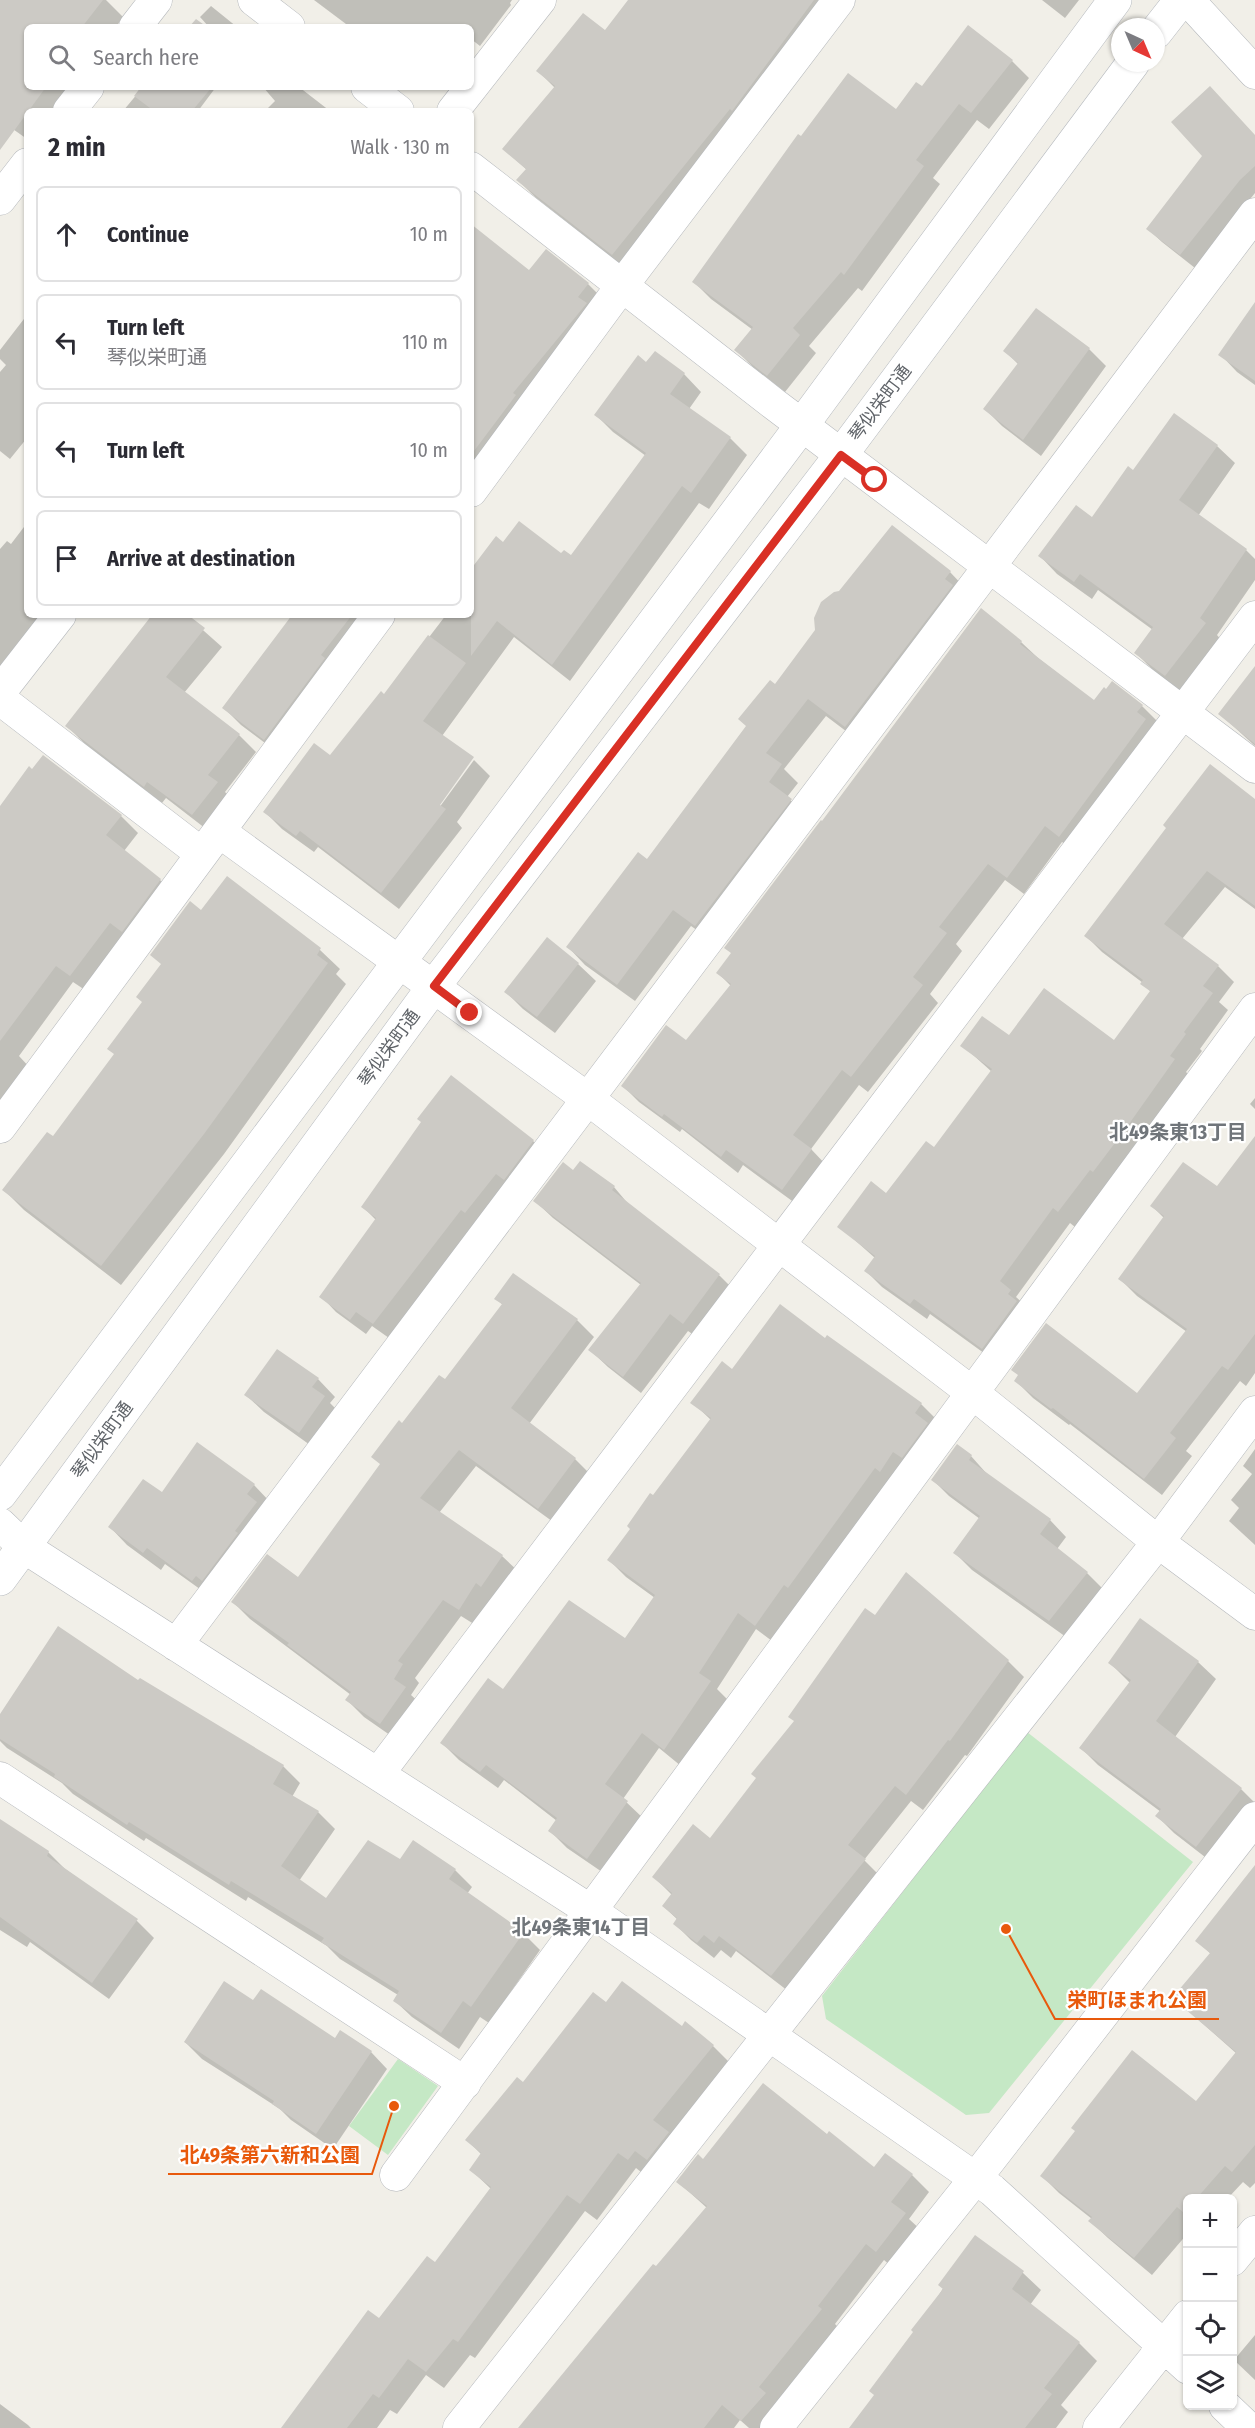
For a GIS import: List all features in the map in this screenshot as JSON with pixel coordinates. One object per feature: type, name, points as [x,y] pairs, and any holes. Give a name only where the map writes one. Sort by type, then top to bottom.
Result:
[{"type":"street","points":[[137,24],[156,0]]},
{"type":"street","points":[[254,0],[285,24]]},
{"type":"street","points":[[474,84],[540,0]]},
{"type":"street","points":[[474,487],[621,287],[839,0]]},
{"type":"street","points":[[0,1494],[802,425],[1115,0]]},
{"type":"street","points":[[1165,20],[1181,0]]},
{"type":"street","points":[[1188,0],[1255,73]]},
{"type":"street","name":"琴似栄町通","points":[[0,1579],[434,986],[841,455],[1126,72]]},
{"type":"street","points":[[71,108],[86,90]]},
{"type":"street","points":[[371,90],[394,108]]},
{"type":"street","points":[[455,108],[469,90]]},
{"type":"street","points":[[0,199],[24,168]]},
{"type":"street","points":[[474,170],[621,287],[1255,767]]},
{"type":"street","points":[[176,1645],[1255,214]]},
{"type":"street","points":[[378,1774],[1255,617]]},
{"type":"street","points":[[0,693],[58,618]]},
{"type":"street","points":[[0,1127],[378,618]]},
{"type":"street","points":[[0,699],[211,843],[401,961],[588,1099],[974,1394],[1158,1542],[1255,1614]]},
{"type":"street","points":[[396,2175],[974,1394],[1255,1009]]},
{"type":"street","points":[[459,2428],[1158,1542],[1255,1412]]},
{"type":"street","points":[[0,1524],[24,1547],[591,1911],[992,2190],[1183,2363]]},
{"type":"street","points":[[0,1778],[465,2083]]},
{"type":"street","points":[[776,2428],[975,2178],[1255,1818]]},
{"type":"street","points":[[1237,2255],[1255,2232]]},
{"type":"street","points":[[1099,2428],[1183,2322]]},
{"type":"street","points":[[1229,2410],[1248,2428]]},
{"type":"green space","points":[[1027,1732],[1193,1862],[989,2113],[966,2115],[826,2019],[822,1996]]},
{"type":"green space","points":[[398,2059],[438,2086],[388,2155],[349,2126]]},
{"type":"building","points":[[0,0],[103,0],[84,24],[24,24],[24,90],[44,90],[31,108],[24,108],[24,117],[0,150]]},
{"type":"building","points":[[628,0],[814,0],[732,111],[730,109],[612,255],[516,180],[526,169],[502,149],[555,86],[536,71],[583,13],[605,30]]},
{"type":"building","points":[[196,19],[203,24],[192,24]]},
{"type":"building","points":[[968,25],[1013,60],[971,113],[959,104],[916,160],[924,166],[844,275],[841,272],[793,328],[800,335],[767,376],[734,350],[753,327],[692,282],[798,134],[801,136],[848,73],[896,109],[916,82],[922,86]]},
{"type":"building","points":[[1210,86],[1255,135],[1255,166],[1240,180],[1180,255],[1146,229],[1202,156],[1171,122]]},
{"type":"building","points":[[139,90],[210,90],[194,108],[150,108],[134,96]]},
{"type":"building","points":[[474,226],[529,270],[546,249],[589,283],[578,297],[587,303],[513,393],[516,395],[474,451]]},
{"type":"building","points":[[1255,302],[1255,381],[1218,355]]},
{"type":"building","points":[[1036,308],[1090,348],[1023,440],[983,409],[1018,363],[1003,351]]},
{"type":"building","points":[[655,351],[685,373],[670,394],[731,437],[691,493],[682,486],[552,665],[497,621],[471,656],[474,565],[496,536],[503,542],[519,521],[561,553],[564,550],[571,555],[646,453],[594,415],[638,355],[646,362]]},
{"type":"building","points":[[1174,413],[1218,445],[1179,500],[1247,549],[1200,618],[1206,623],[1165,676],[1134,653],[1153,627],[1080,574],[1074,582],[1038,556],[1076,505],[1092,517],[1128,466],[1133,470]]},
{"type":"building","points":[[892,525],[951,571],[945,579],[953,585],[845,727],[808,699],[766,753],[782,764],[769,782],[792,799],[695,926],[673,910],[617,985],[566,947],[638,852],[647,859],[746,726],[738,719],[770,680],[775,684],[815,630],[814,618],[821,602],[839,591]]},
{"type":"building","points":[[981,608],[1022,641],[1020,644],[1094,700],[1112,681],[1143,705],[1137,712],[1146,719],[1059,837],[1045,826],[1007,878],[988,864],[939,927],[947,933],[913,977],[923,985],[851,1077],[842,1070],[793,1135],[812,1149],[782,1190],[726,1150],[721,1157],[664,1114],[662,1117],[621,1086],[666,1025],[686,1040],[731,984],[716,973],[731,953],[724,948]]},
{"type":"building","points":[[150,618],[192,618],[205,628],[166,677],[240,734],[208,775],[218,782],[192,815],[147,782],[144,787],[65,726]]},
{"type":"building","points":[[290,618],[350,618],[321,655],[325,658],[264,740],[222,708]]},
{"type":"building","points":[[428,635],[466,663],[423,721],[474,757],[440,805],[446,809],[381,893],[300,831],[296,836],[263,812],[314,743],[330,755],[381,691],[384,694]]},
{"type":"building","points":[[1255,666],[1255,744],[1218,714]]},
{"type":"building","points":[[43,755],[122,815],[106,835],[161,879],[122,932],[110,923],[70,976],[56,966],[0,1041],[0,806],[29,766],[32,769]]},
{"type":"building","points":[[1210,764],[1255,799],[1255,906],[1207,871],[1164,924],[1219,965],[1203,986],[1213,993],[1184,1032],[1186,1034],[1170,1056],[1175,1059],[1124,1131],[1093,1172],[1090,1170],[1058,1212],[1053,1208],[1000,1281],[1011,1290],[1008,1294],[1017,1301],[982,1349],[914,1299],[910,1304],[864,1271],[875,1256],[837,1227],[871,1181],[886,1193],[926,1141],[934,1147],[992,1069],[960,1046],[982,1016],[1009,1035],[1044,988],[1114,1040],[1150,991],[1140,984],[1143,980],[1084,936],[1166,828],[1163,825]]},
{"type":"building","points":[[227,876],[321,948],[317,955],[328,963],[204,1134],[101,1266],[2,1190],[47,1132],[53,1136],[114,1054],[107,1049],[142,1002],[136,997],[161,964],[150,955],[190,901],[201,910]]},
{"type":"building","points":[[547,937],[579,963],[537,1017],[504,992]]},
{"type":"building","points":[[451,1075],[534,1140],[504,1180],[496,1174],[465,1213],[461,1210],[373,1324],[356,1312],[350,1320],[319,1297],[376,1218],[361,1207],[421,1122],[417,1119]]},
{"type":"building","points":[[1255,1136],[1255,1334],[1228,1370],[1222,1366],[1170,1433],[1176,1438],[1144,1479],[1053,1408],[1051,1409],[1014,1381],[1018,1375],[1011,1370],[1046,1323],[1137,1393],[1187,1329],[1118,1279],[1164,1216],[1150,1206],[1183,1162],[1217,1186]]},
{"type":"building","points":[[580,1161],[615,1186],[612,1190],[720,1274],[683,1324],[670,1314],[623,1377],[588,1350],[641,1283],[533,1201],[563,1162],[573,1170]]},
{"type":"building","points":[[513,1273],[578,1319],[511,1408],[576,1458],[538,1509],[459,1450],[420,1498],[503,1555],[481,1587],[476,1583],[459,1610],[443,1600],[398,1661],[403,1664],[394,1679],[406,1687],[380,1724],[345,1700],[351,1692],[287,1645],[289,1643],[231,1602],[267,1554],[298,1577],[380,1464],[371,1457],[399,1420],[402,1423],[439,1375],[445,1379],[502,1304],[494,1299]]},
{"type":"building","points":[[780,1304],[825,1338],[827,1335],[922,1403],[915,1413],[928,1423],[902,1458],[893,1452],[880,1472],[875,1468],[788,1588],[784,1585],[755,1626],[738,1613],[699,1673],[711,1681],[664,1750],[642,1733],[605,1784],[628,1801],[587,1859],[548,1831],[557,1818],[486,1765],[480,1772],[440,1743],[488,1678],[503,1689],[569,1600],[625,1638],[655,1595],[607,1560],[630,1529],[627,1526],[650,1493],[653,1495],[711,1418],[690,1403],[722,1361],[732,1369]]},
{"type":"building","points":[[277,1349],[319,1378],[312,1387],[325,1396],[299,1433],[244,1395]]},
{"type":"building","points":[[197,1442],[255,1484],[247,1494],[257,1502],[235,1531],[238,1533],[202,1581],[196,1576],[192,1581],[147,1548],[143,1553],[108,1527],[143,1479],[162,1492]]},
{"type":"building","points":[[957,1444],[972,1455],[969,1460],[1051,1519],[1040,1534],[1088,1572],[1049,1621],[953,1553],[980,1516],[931,1480]]},
{"type":"building","points":[[906,1572],[1009,1660],[950,1741],[948,1740],[906,1795],[895,1786],[848,1845],[866,1859],[771,1976],[719,1936],[714,1943],[704,1935],[697,1943],[673,1924],[677,1918],[662,1906],[672,1893],[652,1877],[693,1824],[710,1838],[756,1778],[751,1774],[794,1721],[788,1717],[865,1608],[875,1615]]},
{"type":"building","points":[[1140,1618],[1199,1661],[1156,1721],[1242,1788],[1196,1847],[1155,1816],[1161,1809],[1079,1748],[1131,1680],[1108,1663]]},
{"type":"building","points":[[58,1626],[138,1680],[140,1678],[284,1765],[273,1784],[319,1811],[281,1866],[326,1898],[368,1840],[400,1859],[413,1840],[456,1869],[449,1879],[524,1932],[471,2007],[463,2001],[441,2033],[393,2001],[399,1991],[321,1942],[324,1938],[231,1881],[229,1885],[129,1822],[127,1825],[54,1777],[55,1774],[0,1739],[0,1714]]},
{"type":"building","points":[[0,1819],[49,1851],[47,1856],[138,1919],[92,1983],[0,1917]]},
{"type":"building","points":[[1255,1865],[1255,2145],[1232,2172],[1225,2166],[1200,2194],[1183,2194],[1183,2212],[1177,2207],[1134,2258],[1088,2221],[1092,2217],[1040,2176],[1075,2131],[1071,2128],[1132,2050],[1196,2101],[1236,2052],[1172,1998],[1210,1953],[1195,1941]]},
{"type":"building","points":[[224,1981],[253,2000],[261,1989],[335,2038],[340,2030],[372,2051],[316,2134],[272,2104],[274,2101],[184,2042]]},
{"type":"building","points":[[622,1981],[682,2026],[685,2021],[714,2045],[653,2120],[669,2132],[647,2160],[635,2151],[628,2160],[618,2153],[580,2204],[567,2195],[458,2342],[453,2339],[426,2372],[408,2359],[379,2398],[373,2394],[347,2428],[281,2428],[368,2310],[379,2318],[427,2256],[435,2262],[491,2187],[469,2170],[481,2153],[465,2140],[517,2077],[523,2082],[593,1992],[606,2002]]},
{"type":"building","points":[[763,2083],[827,2134],[829,2131],[874,2167],[885,2153],[913,2174],[891,2202],[906,2213],[876,2252],[866,2244],[818,2306],[822,2309],[759,2387],[766,2393],[741,2421],[722,2405],[704,2428],[518,2428],[653,2264],[656,2266],[707,2206],[676,2182],[698,2154],[703,2159]]},
{"type":"building","points":[[975,2235],[1024,2271],[1012,2289],[1080,2342],[1044,2388],[1052,2394],[1025,2428],[849,2428],[874,2395],[869,2391],[913,2332],[911,2330],[943,2289],[938,2285]]},
{"type":"place","name":"栄町ほまれ公園","points":[[1006,1929]]},
{"type":"place","name":"北49条第六新和公園","points":[[394,2106]]},
{"type":"district","name":"北49条東13丁目","points":[[1178,1132]]},
{"type":"district","name":"北49条東14丁目","points":[[581,1927]]},
{"type":"route","points":[[470,1013],[434,986],[841,455],[875,480]]}]
